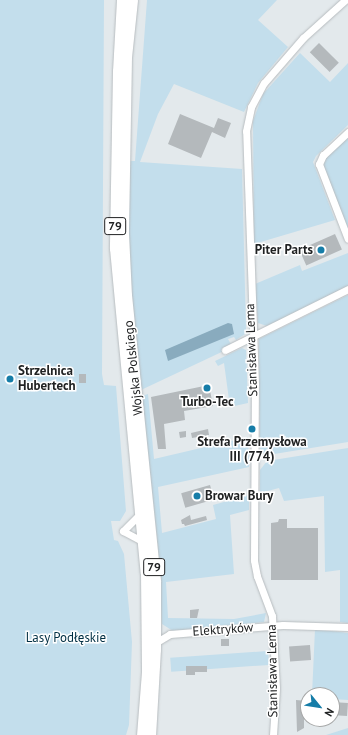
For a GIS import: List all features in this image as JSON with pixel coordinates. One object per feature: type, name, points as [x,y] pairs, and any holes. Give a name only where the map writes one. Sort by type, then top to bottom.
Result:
[{"type":"main road","name":"Wojska Polskiego","points":[[122,0],[118,71],[115,248],[144,542],[148,636],[142,735]]},
{"type":"main road","name":"Wojska Polskiego","points":[[132,0],[126,57],[123,250],[152,548],[155,643],[150,735]]},
{"type":"street","name":"Stanisława Lema","points":[[274,735],[276,688],[273,626],[270,607],[257,576],[254,560],[255,384],[251,336],[246,139],[249,115],[264,84],[307,35],[347,0]]},
{"type":"street","points":[[348,132],[323,155],[319,166],[348,239]]},
{"type":"street","points":[[225,350],[348,289]]},
{"type":"street","points":[[141,512],[123,531],[144,542]]},
{"type":"street","points":[[155,626],[170,634]]},
{"type":"street","name":"Elektryków","points":[[155,643],[170,634],[273,626],[348,627]]},
{"type":"green space","name":"Lasy Podłęskie","points":[[0,0],[104,0],[102,374],[104,385],[116,386],[126,511],[120,521],[111,521],[114,540],[118,541],[124,554],[132,642],[129,725],[126,735],[0,735]]},
{"type":"green space","points":[[147,0],[277,0],[258,20],[288,47],[258,83],[244,112],[174,84],[158,114],[140,162],[242,169],[246,329],[245,334],[236,340],[234,337],[228,339],[232,346],[228,349],[141,390],[130,274],[128,214],[129,161],[135,161]]},
{"type":"green space","points":[[300,53],[330,82],[348,63],[348,125],[316,156],[313,162],[335,220],[254,244],[253,121],[263,94]]},
{"type":"green space","points":[[348,136],[348,231],[323,166],[326,157]]},
{"type":"green space","points":[[348,253],[348,286],[267,326],[258,323],[255,284],[300,265],[302,271]]},
{"type":"green space","points":[[348,295],[348,442],[268,455],[262,453],[260,448],[259,339]]},
{"type":"green space","points":[[242,348],[246,350],[248,403],[230,407],[224,363],[218,366],[215,361]]},
{"type":"green space","points":[[148,394],[154,459],[248,437],[249,467],[158,487],[162,533],[216,519],[213,505],[249,495],[249,510],[230,515],[234,574],[166,582],[168,618],[234,619],[266,613],[264,622],[173,631],[162,624],[158,549],[142,396]]},
{"type":"green space","points":[[348,448],[348,623],[340,622],[340,570],[325,572],[324,496],[284,501],[279,488],[260,493],[260,470],[267,461]]},
{"type":"green space","points":[[315,629],[348,633],[348,700],[340,700],[340,687],[312,687]]},
{"type":"green space","points":[[268,651],[269,665],[171,672],[170,658]]},
{"type":"green space","points":[[348,728],[348,735],[326,735]]},
{"type":"shaded area","points":[[228,323],[232,324],[234,334],[168,361],[165,350]]},
{"type":"building","points":[[319,43],[339,63],[330,72],[310,52]]},
{"type":"building","points":[[180,114],[214,128],[218,118],[231,123],[225,138],[212,132],[201,158],[168,144]]},
{"type":"building","name":"Piter Parts","points":[[335,234],[342,250],[306,265],[299,250]]},
{"type":"building","points":[[79,374],[86,374],[86,383],[79,383]]},
{"type":"building","points":[[209,385],[213,406],[184,411],[185,420],[164,424],[166,449],[158,449],[151,397]]},
{"type":"building","points":[[208,429],[209,435],[192,438],[191,433]]},
{"type":"building","points":[[186,431],[186,437],[180,438],[179,432]]},
{"type":"building","name":"Browar Bury","points":[[210,485],[214,499],[185,508],[181,493]]},
{"type":"building","points":[[190,515],[191,520],[206,516],[207,520],[185,526],[182,524],[181,520]]},
{"type":"building","points":[[279,519],[287,519],[287,528],[318,528],[318,580],[271,580],[271,523],[278,522]]},
{"type":"building","points":[[199,609],[197,618],[190,618],[190,610]]},
{"type":"building","points":[[221,639],[229,639],[229,646],[221,646]]},
{"type":"building","points":[[310,645],[311,660],[290,661],[289,646]]},
{"type":"building","points":[[186,666],[207,666],[207,672],[195,672],[195,675],[186,675]]},
{"type":"building","points":[[296,700],[300,700],[300,727],[304,727],[297,732]]},
{"type":"building","points":[[340,703],[348,703],[347,716],[340,716]]},
{"type":"place","name":"Piter Parts","points":[[321,250]]},
{"type":"place","name":"Strzelnica Hubertech","points":[[10,379]]},
{"type":"place","name":"Turbo-Tec","points":[[207,388]]},
{"type":"place","name":"Strefa Przemysłowa III (774)","points":[[252,429]]},
{"type":"place","name":"Browar Bury","points":[[197,496]]}]
